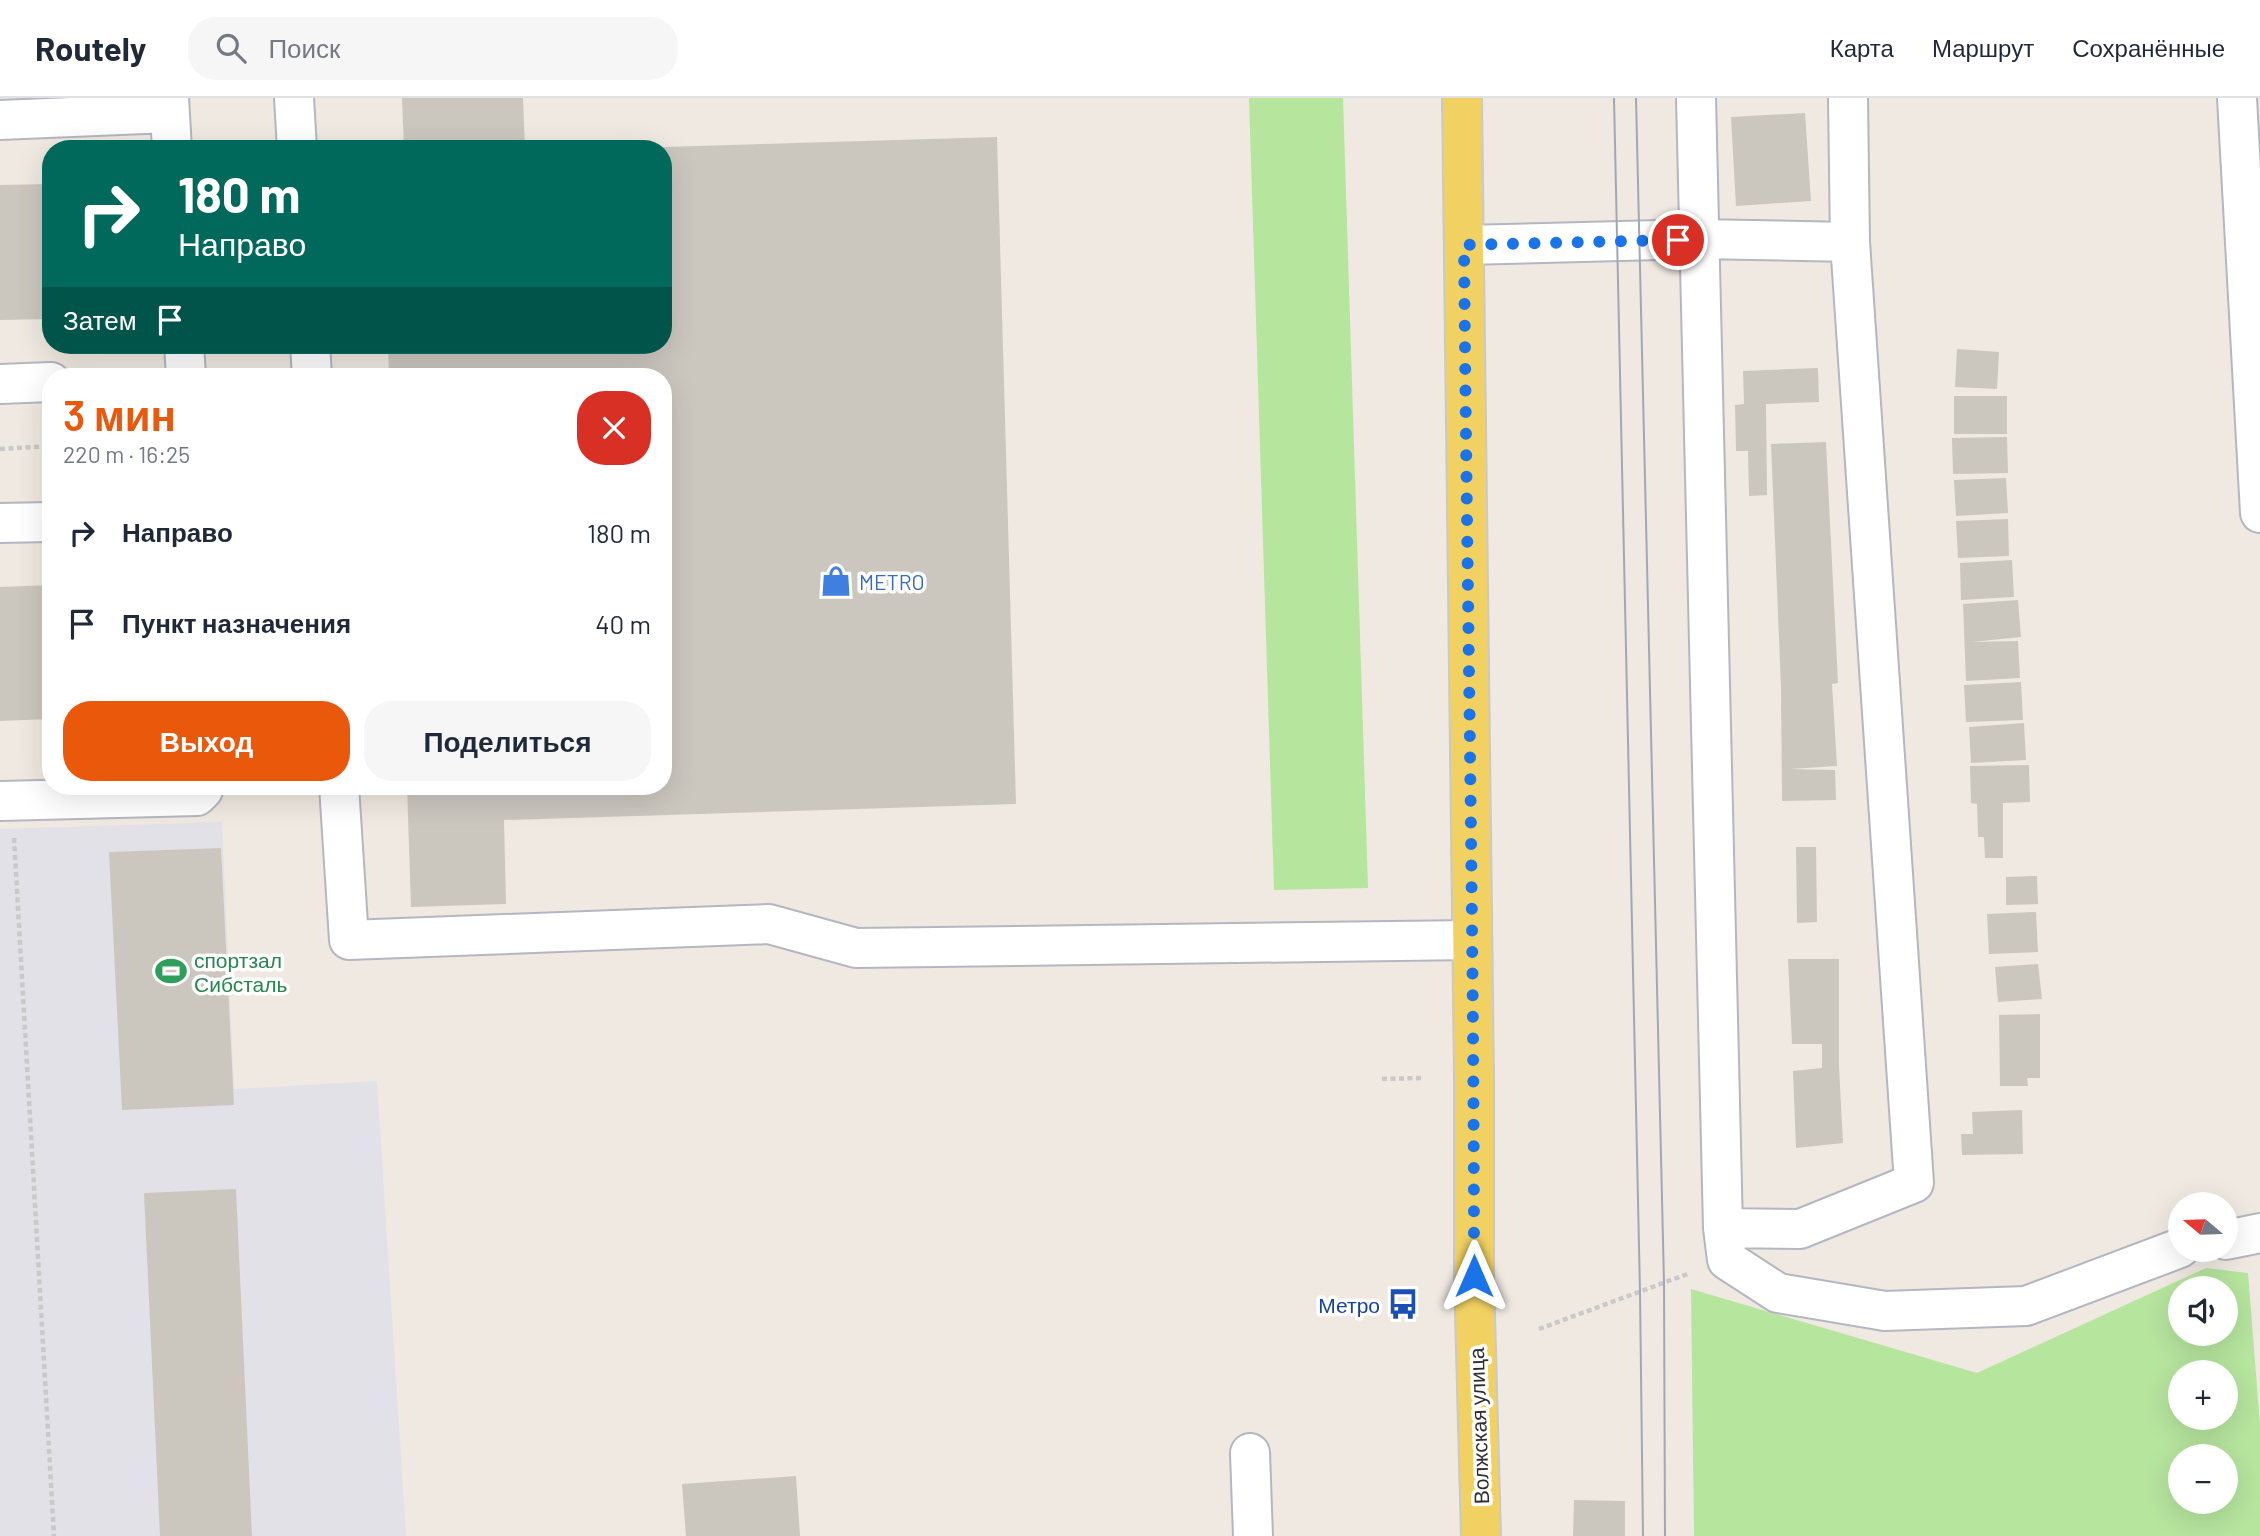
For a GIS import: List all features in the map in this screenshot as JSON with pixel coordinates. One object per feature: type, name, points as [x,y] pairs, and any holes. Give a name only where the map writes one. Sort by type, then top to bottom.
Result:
[{"type":"main road","name":"Волжская улица","points":[[1462,98],[1474,1276],[1481,1536]]},
{"type":"street","points":[[294,98],[296,140]]},
{"type":"street","points":[[1696,98],[1725,1244],[1778,1293],[1885,1311],[2026,1306],[2168,1253]]},
{"type":"street","points":[[1725,1244],[1800,1229],[1914,1184],[1850,242],[1847,98]]},
{"type":"street","points":[[2237,98],[2250,149],[2260,513]]},
{"type":"street","points":[[0,120],[170,120]]},
{"type":"street","points":[[1464,245],[1698,239],[1850,242]]},
{"type":"street","points":[[0,384],[42,382]]},
{"type":"street","points":[[0,523],[42,522]]},
{"type":"street","points":[[6,801],[198,795]]},
{"type":"street","points":[[340,795],[349,940],[769,924],[856,948],[1472,940]]},
{"type":"street","points":[[2238,1238],[2260,1233]]},
{"type":"street","points":[[1250,1453],[1253,1536]]},
{"type":"path","points":[[0,449],[42,447]]},
{"type":"path","points":[[6,801],[54,1536]]},
{"type":"path","points":[[1382,1079],[1421,1078]]},
{"type":"path","points":[[1539,1329],[1725,1244]]},
{"type":"shaded area","points":[[222,822],[234,1089],[377,1081],[406,1536],[0,1536],[0,829]]},
{"type":"green space","points":[[1249,98],[1343,98],[1368,888],[1274,890]]},
{"type":"green space","points":[[2206,1268],[2248,1273],[2260,1425],[2260,1536],[1694,1536],[1691,1289],[1977,1373],[2168,1285],[2168,1346],[2238,1346],[2238,1276],[2189,1276]]},
{"type":"building","points":[[402,98],[523,98],[525,140],[404,140]]},
{"type":"building","points":[[1805,113],[1811,201],[1736,206],[1731,117]]},
{"type":"building","name":"METRO","points":[[997,137],[1016,804],[504,820],[506,904],[411,907],[407,795],[672,795],[672,368],[389,368],[388,354],[672,354],[672,147]]},
{"type":"building","points":[[42,184],[42,319],[0,320],[0,185]]},
{"type":"building","points":[[1957,349],[1999,352],[1997,389],[1955,387]]},
{"type":"building","points":[[1818,368],[1819,402],[1766,404],[1767,495],[1749,496],[1748,451],[1736,451],[1735,405],[1744,404],[1743,371]]},
{"type":"building","points":[[1954,396],[2007,396],[2007,434],[1954,434]]},
{"type":"building","points":[[2007,437],[2008,473],[1953,474],[1952,438]]},
{"type":"building","points":[[1826,442],[1838,683],[1832,684],[1837,766],[1790,769],[1835,770],[1836,800],[1782,801],[1781,687],[1771,444]]},
{"type":"building","points":[[2006,478],[2008,513],[1956,516],[1954,480]]},
{"type":"building","points":[[2008,519],[2009,556],[1958,558],[1956,521]]},
{"type":"building","points":[[2012,560],[2014,597],[1961,600],[1960,563]]},
{"type":"building","points":[[42,585],[42,719],[0,721],[0,587]]},
{"type":"building","points":[[2018,600],[2021,637],[1972,642],[2018,641],[2020,678],[1966,681],[1963,604]]},
{"type":"building","points":[[2021,682],[2023,720],[1966,722],[1964,685]]},
{"type":"building","points":[[2024,723],[2026,760],[1971,763],[1969,727]]},
{"type":"building","points":[[2029,765],[2030,802],[2003,803],[2003,858],[1985,858],[1984,837],[1978,837],[1977,804],[1971,803],[1970,766]]},
{"type":"building","points":[[1796,847],[1816,847],[1817,922],[1797,923]]},
{"type":"building","name":"спортзал Сибсталь","points":[[221,848],[234,1105],[122,1110],[109,852]]},
{"type":"building","points":[[2037,876],[2038,904],[2006,905],[2006,877]]},
{"type":"building","points":[[2036,912],[2038,952],[1989,954],[1987,914]]},
{"type":"building","points":[[1788,959],[1839,959],[1839,1067],[1843,1143],[1796,1148],[1793,1071],[1822,1068],[1822,1044],[1792,1044]]},
{"type":"building","points":[[2038,964],[2042,999],[1998,1002],[1995,967]]},
{"type":"building","points":[[2040,1014],[2040,1078],[2027,1078],[2028,1086],[2000,1086],[1999,1015]]},
{"type":"building","points":[[2022,1110],[2023,1154],[1962,1155],[1961,1134],[1973,1134],[1972,1112]]},
{"type":"building","points":[[236,1189],[252,1536],[160,1536],[144,1193]]},
{"type":"building","points":[[796,1476],[800,1536],[686,1536],[682,1484]]},
{"type":"building","points":[[1574,1500],[1625,1501],[1625,1536],[1573,1536]]},
{"type":"tram line","points":[[1614,98],[1643,1536]]},
{"type":"tram line","points":[[1636,98],[1664,1283],[1665,1536]]},
{"type":"place","name":"METRO","points":[[836,581]]},
{"type":"place","name":"спортзал Сибсталь","points":[[171,971]]},
{"type":"place","name":"Метро","points":[[1403,1304]]},
{"type":"route","points":[[1474,1276],[1464,245],[1678,240]]}]
